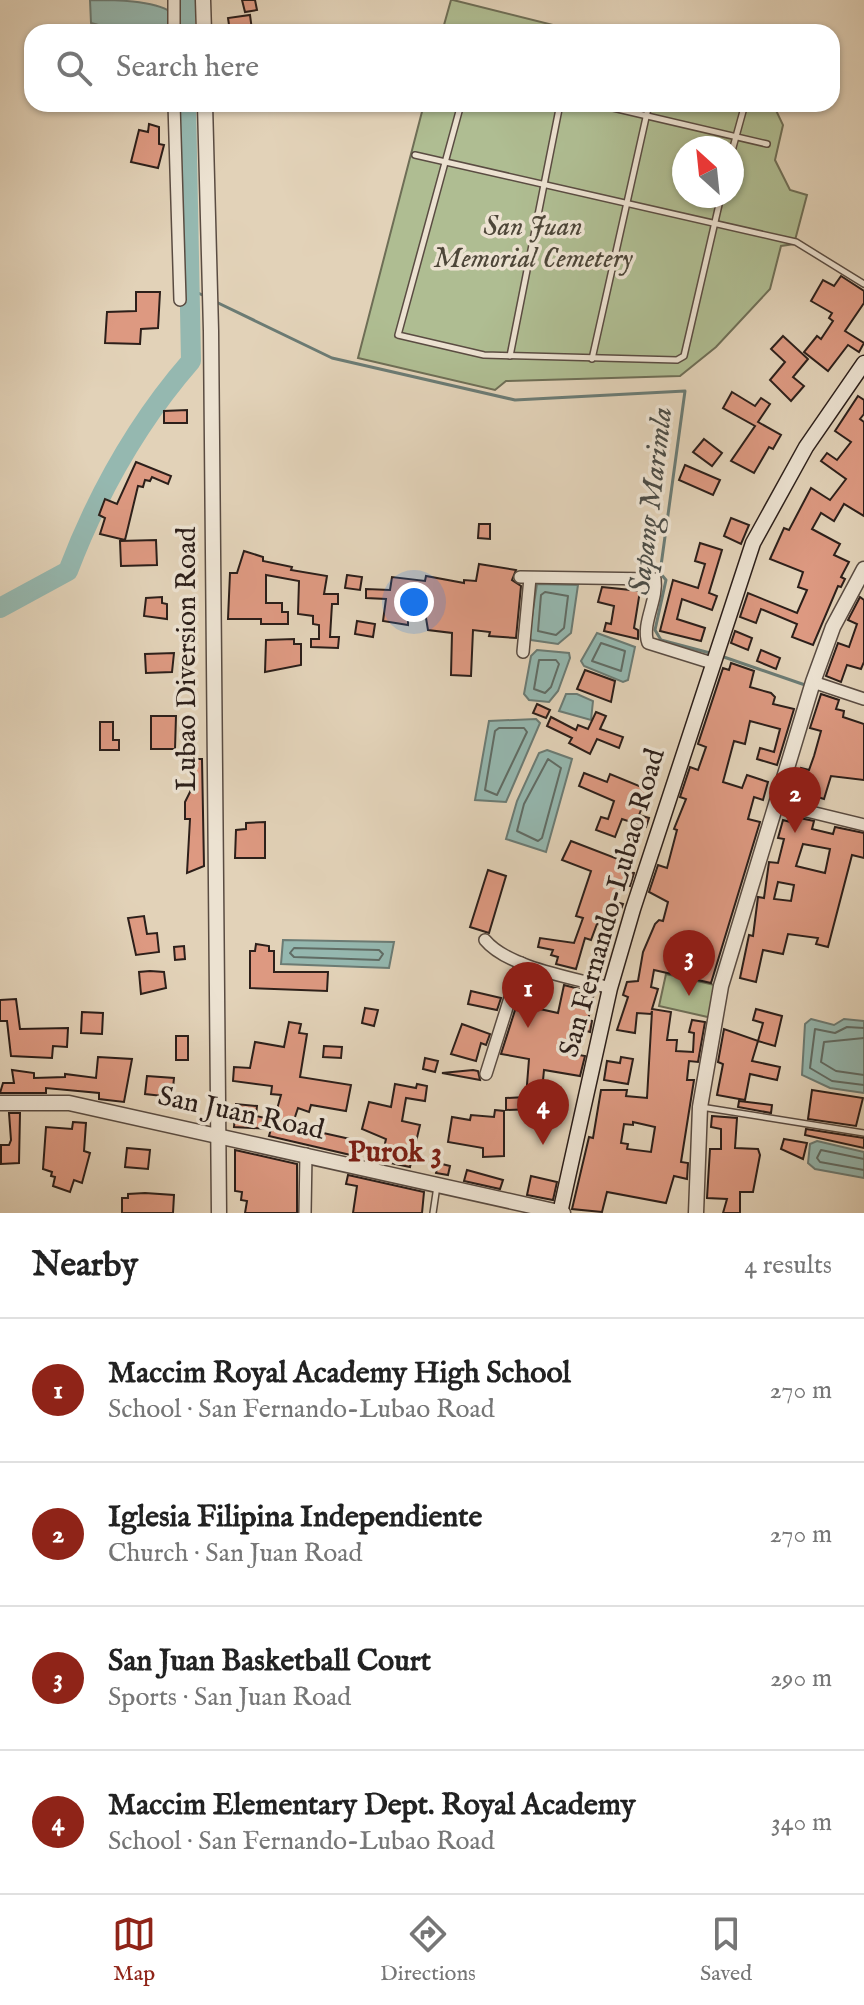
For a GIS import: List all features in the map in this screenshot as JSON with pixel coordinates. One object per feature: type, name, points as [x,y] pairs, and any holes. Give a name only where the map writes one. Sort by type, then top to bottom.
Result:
[{"type":"street","points":[[174,0],[174,24]]},
{"type":"street","points":[[203,0],[204,24]]},
{"type":"street","points":[[174,112],[180,300]]},
{"type":"street","name":"Lubao Diversion Road","points":[[205,112],[211,331],[219,1213]]},
{"type":"street","name":"San Fernando-Lubao Road","points":[[561,1213],[610,988],[714,655],[765,518],[806,447],[864,364]]},
{"type":"street","points":[[696,1213],[700,1107],[721,986],[813,682],[833,627],[864,569]]},
{"type":"street","points":[[523,652],[525,578],[655,579],[646,618],[648,643],[714,655]]},
{"type":"street","points":[[813,682],[864,699]]},
{"type":"street","points":[[778,804],[864,825]]},
{"type":"street","points":[[485,940],[494,952],[521,963],[610,988]]},
{"type":"street","points":[[486,1074],[521,963]]},
{"type":"street","name":"San Juan Road","points":[[0,1103],[69,1103],[561,1213]]},
{"type":"street","points":[[305,1213],[306,1154]]},
{"type":"lane","points":[[459,112],[398,335],[484,355],[677,360],[684,356],[718,208]]},
{"type":"lane","points":[[510,356],[558,112]]},
{"type":"lane","points":[[630,112],[736,136],[743,112]]},
{"type":"lane","points":[[592,359],[648,112]]},
{"type":"lane","points":[[744,138],[767,144]]},
{"type":"lane","points":[[415,155],[628,201],[796,242],[864,284]]},
{"type":"lane","points":[[700,1107],[864,1133]]},
{"type":"lane","points":[[433,1213],[437,1184]]},
{"type":"green space","points":[[453,0],[549,24],[444,24]]},
{"type":"green space","name":"San Juan Memorial Cemetery","points":[[422,112],[777,112],[783,125],[775,160],[790,190],[807,195],[794,244],[781,246],[770,289],[716,347],[680,376],[506,381],[495,390],[358,358]]},
{"type":"green space","points":[[666,974],[719,986],[712,1018],[659,1006]]},
{"type":"water","points":[[90,0],[154,5],[171,12],[169,24],[91,23]]},
{"type":"water","points":[[537,584],[578,585],[571,633],[558,644],[531,640],[529,636]]},
{"type":"water","points":[[597,633],[635,647],[628,680],[623,682],[584,666],[581,661]]},
{"type":"water","points":[[537,650],[569,653],[558,691],[549,702],[529,700],[524,694],[531,656]]},
{"type":"water","points":[[566,694],[577,694],[593,701],[591,720],[559,711]]},
{"type":"water","points":[[536,719],[540,723],[506,802],[475,800],[489,721]]},
{"type":"water","points":[[547,750],[572,759],[546,852],[506,839],[517,801],[539,753]]},
{"type":"water","points":[[283,940],[394,942],[389,968],[281,964]]},
{"type":"water","points":[[811,1019],[834,1025],[844,1019],[864,1021],[864,1093],[830,1088],[802,1075],[805,1024]]},
{"type":"water","points":[[817,1141],[864,1152],[864,1178],[815,1169],[808,1163],[810,1144]]},
{"type":"building","points":[[242,0],[255,0],[257,10],[245,12]]},
{"type":"building","points":[[250,15],[251,24],[229,24],[228,18]]},
{"type":"building","points":[[149,124],[159,127],[159,144],[164,145],[158,168],[131,162],[139,130],[148,132]]},
{"type":"building","points":[[841,276],[864,291],[864,303],[845,331],[864,343],[859,352],[848,345],[828,371],[804,352],[817,336],[821,339],[833,321],[829,318],[832,313],[811,301],[823,280],[834,286]]},
{"type":"building","points":[[136,292],[160,292],[158,328],[141,329],[140,344],[105,343],[107,312],[136,311]]},
{"type":"building","points":[[783,336],[808,359],[793,377],[804,386],[791,401],[770,380],[785,362],[771,349]]},
{"type":"building","points":[[732,392],[755,406],[761,398],[770,404],[758,422],[781,435],[773,449],[769,447],[754,473],[731,461],[755,426],[723,408]]},
{"type":"building","points":[[858,396],[864,400],[864,414],[860,419],[864,422],[864,516],[844,504],[834,521],[821,513],[812,529],[840,544],[834,555],[849,562],[841,577],[845,579],[841,587],[838,586],[813,645],[792,637],[797,624],[761,609],[756,623],[740,617],[748,593],[797,613],[807,590],[798,587],[803,572],[770,559],[784,528],[789,530],[811,488],[830,500],[846,479],[821,461],[827,453],[837,460],[851,442],[835,431]]},
{"type":"building","points":[[187,410],[187,423],[164,423],[164,411]]},
{"type":"building","points":[[704,439],[722,453],[712,466],[693,452]]},
{"type":"building","points":[[136,462],[171,476],[168,484],[152,477],[150,481],[145,480],[143,487],[138,486],[125,540],[100,534],[105,518],[99,515],[105,499],[117,504]]},
{"type":"building","points":[[685,465],[720,480],[713,495],[679,480]]},
{"type":"building","points":[[731,518],[749,525],[741,544],[724,536]]},
{"type":"building","points":[[479,524],[490,524],[490,539],[478,538]]},
{"type":"building","points":[[156,540],[157,565],[121,566],[120,541]]},
{"type":"building","points":[[700,543],[722,550],[709,593],[717,596],[712,610],[682,599],[677,619],[705,628],[701,641],[660,631],[673,580],[698,588],[705,564],[695,561]]},
{"type":"building","points":[[244,551],[263,557],[263,561],[292,567],[291,570],[327,576],[324,594],[338,594],[338,604],[332,604],[330,637],[339,637],[338,648],[311,647],[311,639],[319,639],[319,625],[313,624],[313,616],[298,614],[299,581],[266,575],[266,603],[282,603],[282,612],[288,612],[288,624],[261,624],[261,619],[228,619],[230,573],[237,573]]},
{"type":"building","points":[[479,564],[516,570],[512,580],[521,586],[516,638],[489,636],[490,632],[473,630],[471,676],[451,675],[452,633],[428,630],[426,618],[408,616],[408,625],[383,621],[386,599],[366,598],[366,589],[390,590],[392,577],[425,581],[426,576],[464,583],[464,580],[476,581]]},
{"type":"building","points":[[347,575],[362,577],[360,590],[345,588]]},
{"type":"building","points":[[602,587],[640,591],[634,628],[638,630],[638,639],[604,631],[606,623],[611,624],[614,606],[598,602]]},
{"type":"building","points":[[162,597],[162,603],[167,604],[167,619],[144,616],[146,598]]},
{"type":"building","points":[[860,597],[864,600],[864,662],[861,669],[847,665],[841,682],[826,676],[838,643],[849,647],[857,624],[848,620]]},
{"type":"building","points":[[357,621],[375,624],[373,637],[355,634]]},
{"type":"building","points":[[735,631],[752,638],[748,650],[731,643]]},
{"type":"building","points":[[294,639],[294,644],[301,644],[301,665],[265,672],[266,640]]},
{"type":"building","points":[[761,650],[780,658],[776,669],[757,661]]},
{"type":"building","points":[[174,653],[172,672],[146,673],[145,654]]},
{"type":"building","points":[[731,663],[754,671],[750,687],[771,693],[775,697],[773,704],[794,709],[777,765],[757,759],[760,748],[774,752],[780,729],[750,721],[745,744],[734,741],[723,782],[742,788],[747,775],[768,782],[763,800],[754,797],[748,819],[760,822],[711,983],[654,970],[651,987],[658,989],[652,1009],[671,1012],[667,1040],[677,1040],[676,1051],[693,1052],[694,1033],[689,1032],[692,1020],[705,1022],[698,1062],[689,1061],[687,1080],[694,1080],[681,1162],[688,1163],[687,1179],[674,1176],[666,1203],[607,1192],[602,1212],[572,1209],[589,1137],[593,1138],[601,1090],[627,1090],[626,1096],[647,1098],[652,1011],[651,1014],[637,1013],[635,1033],[617,1030],[628,997],[623,995],[627,982],[638,981],[643,952],[655,924],[663,921],[668,902],[649,892],[658,865],[667,868],[677,830],[674,829],[686,799],[680,797],[690,767],[698,770],[706,747],[698,744],[723,668],[729,670]],"holes":[[[633,1122],[655,1127],[651,1152],[627,1149],[628,1144],[621,1143],[624,1124],[633,1125]]]},
{"type":"building","points":[[585,670],[615,681],[611,702],[577,689]]},
{"type":"building","points":[[821,694],[839,700],[836,709],[844,711],[843,717],[864,724],[864,780],[831,776],[824,799],[795,790],[801,768],[809,770],[821,731],[810,728]]},
{"type":"building","points":[[537,704],[550,710],[546,718],[533,713]]},
{"type":"building","points":[[596,712],[606,716],[600,729],[623,737],[619,748],[597,739],[590,754],[569,743],[572,738],[547,726],[551,717],[576,730],[578,725],[588,729]]},
{"type":"building","points":[[151,716],[176,716],[175,749],[151,749]]},
{"type":"building","points":[[100,722],[113,722],[113,740],[119,740],[119,750],[100,750]]},
{"type":"building","points":[[193,759],[202,759],[204,866],[187,873],[190,819],[185,819],[185,802],[193,786]]},
{"type":"building","points":[[584,773],[607,782],[610,774],[649,790],[639,815],[649,818],[646,827],[622,819],[615,837],[596,830],[601,817],[608,819],[614,801],[579,786]]},
{"type":"building","points":[[795,817],[814,821],[812,829],[833,834],[835,827],[864,833],[864,858],[852,855],[828,947],[816,944],[818,938],[788,934],[783,954],[763,950],[756,982],[740,978],[749,935],[753,936],[758,897],[764,898],[769,862],[778,863],[784,839],[778,838],[783,820],[794,823]],"holes":[[[803,844],[830,849],[825,873],[796,866]],[[778,882],[794,885],[791,901],[774,899]]]},
{"type":"building","points":[[265,822],[265,858],[235,858],[236,830],[246,829],[246,823]]},
{"type":"building","points":[[571,841],[631,864],[629,872],[634,873],[630,886],[622,884],[616,902],[623,904],[619,915],[607,911],[602,925],[597,924],[591,940],[585,938],[576,969],[556,964],[558,957],[551,955],[553,950],[538,947],[540,938],[574,943],[583,918],[576,916],[591,871],[562,860]]},
{"type":"building","points":[[488,870],[506,876],[489,933],[470,927]]},
{"type":"building","points":[[144,916],[147,934],[157,933],[159,952],[136,955],[128,918]]},
{"type":"building","points":[[256,944],[269,946],[269,951],[274,951],[274,972],[328,972],[327,991],[250,988],[250,951],[255,951]]},
{"type":"building","points":[[184,946],[185,959],[175,960],[174,947]]},
{"type":"building","points":[[139,972],[164,972],[166,988],[141,994]]},
{"type":"building","points":[[564,985],[594,993],[588,1020],[592,1021],[590,1032],[578,1029],[573,1054],[585,1056],[580,1076],[544,1070],[542,1091],[561,1090],[561,1108],[506,1110],[506,1098],[526,1097],[529,1059],[501,1054],[517,1004],[558,1013]]},
{"type":"building","points":[[471,991],[501,998],[497,1010],[468,1004]]},
{"type":"building","points":[[16,999],[20,1029],[68,1028],[67,1047],[53,1046],[52,1058],[11,1056],[7,1021],[0,1021],[0,1000]]},
{"type":"building","points":[[365,1008],[378,1010],[374,1026],[362,1023]]},
{"type":"building","points":[[756,1009],[782,1016],[775,1046],[758,1041],[763,1023],[753,1020]]},
{"type":"building","points":[[82,1012],[103,1013],[102,1034],[81,1033]]},
{"type":"building","points":[[289,1022],[301,1024],[299,1033],[307,1034],[300,1077],[351,1085],[346,1111],[311,1105],[309,1112],[298,1108],[292,1126],[359,1141],[355,1156],[269,1136],[271,1129],[234,1127],[236,1104],[257,1106],[256,1116],[274,1120],[281,1095],[271,1094],[272,1086],[233,1081],[234,1067],[250,1068],[255,1042],[284,1047]]},
{"type":"building","points":[[462,1024],[490,1034],[486,1045],[481,1043],[476,1061],[451,1054]]},
{"type":"building","points":[[724,1029],[758,1041],[752,1061],[780,1067],[777,1080],[750,1074],[745,1100],[717,1095],[723,1064],[718,1062]]},
{"type":"building","points":[[176,1036],[188,1036],[188,1060],[176,1060]]},
{"type":"building","points":[[324,1046],[342,1047],[341,1058],[323,1057]]},
{"type":"building","points":[[98,1057],[132,1059],[124,1102],[99,1099],[99,1093],[46,1088],[46,1093],[0,1093],[3,1083],[14,1083],[12,1070],[34,1073],[34,1078],[65,1077],[65,1074],[96,1078]]},
{"type":"building","points":[[621,1057],[633,1059],[628,1084],[604,1080],[607,1061],[620,1063]]},
{"type":"building","points":[[425,1058],[438,1061],[435,1072],[423,1069]]},
{"type":"building","points":[[478,1071],[480,1080],[442,1073]]},
{"type":"building","points":[[147,1076],[174,1078],[172,1097],[145,1094]]},
{"type":"building","points":[[395,1084],[416,1088],[417,1084],[427,1086],[425,1101],[406,1098],[402,1121],[420,1125],[410,1167],[381,1161],[386,1139],[362,1129],[369,1102],[391,1107]]},
{"type":"building","points":[[812,1090],[863,1098],[856,1126],[808,1119]]},
{"type":"building","points":[[739,1101],[772,1105],[771,1113],[738,1107]]},
{"type":"building","points":[[495,1110],[504,1111],[504,1156],[483,1157],[483,1148],[448,1142],[452,1117],[470,1120],[471,1115],[494,1117]]},
{"type":"building","points":[[9,1113],[20,1113],[19,1163],[1,1164],[1,1145],[9,1145],[11,1140]]},
{"type":"building","points":[[712,1116],[737,1118],[735,1148],[758,1149],[760,1155],[753,1192],[740,1192],[740,1213],[723,1213],[727,1199],[707,1198],[710,1149],[721,1149],[721,1129],[711,1127]]},
{"type":"building","points":[[73,1122],[86,1123],[84,1151],[90,1153],[82,1183],[74,1180],[70,1192],[53,1186],[55,1177],[51,1176],[52,1172],[43,1169],[46,1127],[72,1129]]},
{"type":"building","points":[[806,1129],[864,1138],[864,1148],[805,1135]]},
{"type":"building","points":[[784,1139],[807,1143],[803,1159],[781,1149]]},
{"type":"building","points":[[127,1148],[150,1150],[148,1169],[125,1167]]},
{"type":"building","points":[[235,1150],[297,1164],[297,1213],[245,1213],[247,1201],[241,1200],[242,1192],[235,1191]]},
{"type":"building","points":[[438,1163],[450,1166],[448,1175],[436,1173]]},
{"type":"building","points":[[467,1170],[503,1180],[500,1189],[464,1181]]},
{"type":"building","points":[[348,1175],[424,1192],[422,1213],[353,1213],[357,1186],[346,1184]]},
{"type":"building","points":[[531,1176],[557,1182],[553,1200],[527,1195]]},
{"type":"building","points":[[128,1194],[174,1195],[173,1213],[122,1213],[122,1198],[128,1198]]},
{"type":"waterway","points":[[185,0],[185,24]]},
{"type":"waterway","points":[[0,608],[68,571],[120,461],[153,409],[191,361],[186,112]]},
{"type":"waterway","name":"Sapang Marimla","points":[[189,289],[207,297]]},
{"type":"waterway","name":"Sapang Marimla","points":[[214,301],[332,358],[515,400],[685,391],[660,573],[666,580],[655,630],[661,640],[710,653]]},
{"type":"waterway","name":"Sapang Marimla","points":[[721,656],[808,686]]},
{"type":"place","name":"Iglesia Filipina Independiente","points":[[795,833]]},
{"type":"place","name":"San Juan Basketball Court","points":[[689,996]]},
{"type":"place","name":"Maccim Royal Academy High School","points":[[528,1028]]},
{"type":"place","name":"Maccim Elementary Dept. Royal Academy","points":[[543,1145]]},
{"type":"district","name":"Purok 3","points":[[395,1153]]}]
